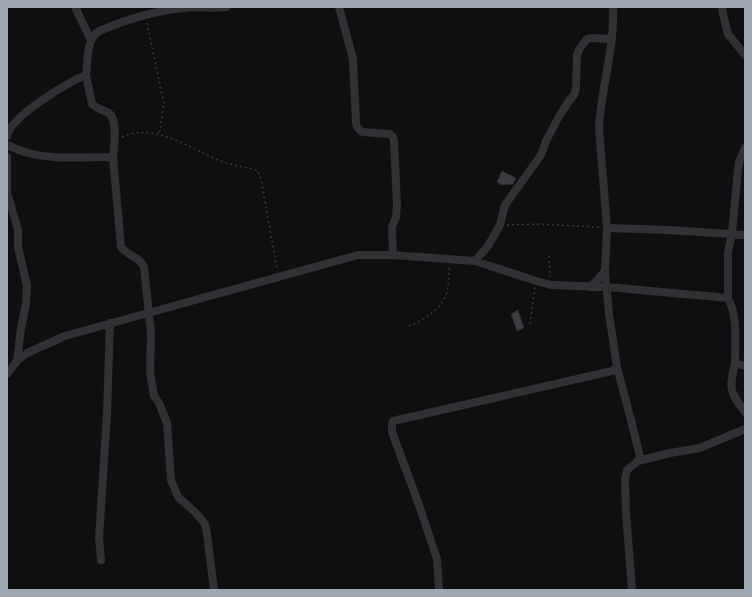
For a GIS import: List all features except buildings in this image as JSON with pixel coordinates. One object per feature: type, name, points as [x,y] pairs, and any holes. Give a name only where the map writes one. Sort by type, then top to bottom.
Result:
[{"type":"street","points":[[75,7],[90,40]]},
{"type":"street","points":[[214,590],[205,524],[195,512],[178,497],[171,480],[167,423],[159,403],[154,396],[150,372],[152,333],[149,320],[150,312],[144,267],[142,263],[125,252],[121,247],[120,241],[113,157],[115,140],[113,120],[108,113],[92,104],[86,75],[90,40],[94,34],[99,31],[145,15],[184,8],[226,7]]},
{"type":"street","points":[[339,7],[352,59],[357,127],[362,132],[390,134],[394,141],[397,205],[396,217],[392,227],[393,255]]},
{"type":"street","points":[[613,7],[614,22],[599,128],[607,228],[605,271],[617,368],[639,451],[640,457],[638,461]]},
{"type":"street","points":[[724,9],[728,34],[745,55]]},
{"type":"street","points":[[475,261],[485,251],[500,225],[504,205],[541,155],[546,141],[558,118],[575,92],[577,55],[580,48],[587,39],[590,38],[612,39]]},
{"type":"street","points":[[7,136],[11,126],[41,101],[60,88],[86,75]]},
{"type":"street","points":[[7,145],[26,153],[36,155],[59,157],[113,157]]},
{"type":"street","points":[[745,148],[739,162],[732,233],[728,252],[728,298],[732,305],[734,320],[735,363],[732,379],[732,393],[745,412]]},
{"type":"street","points":[[7,157],[7,192],[18,230],[18,247],[27,286],[26,304],[20,328],[17,361]]},
{"type":"street","points":[[607,228],[732,233],[745,235]]},
{"type":"street","points":[[7,374],[17,361],[27,353],[65,336],[358,255],[393,255],[475,261],[536,282],[551,285],[728,298]]},
{"type":"street","points":[[591,287],[605,271]]},
{"type":"street","points":[[101,560],[99,538],[107,414],[110,323]]},
{"type":"street","points":[[735,363],[745,366]]},
{"type":"street","points":[[439,590],[438,563],[419,505],[392,432],[393,421],[612,371],[617,368]]},
{"type":"street","points":[[632,590],[626,512],[625,479],[627,470],[638,461],[670,453],[700,448],[745,429]]},
{"type":"path","points":[[145,15],[164,104],[159,135]]},
{"type":"path","points":[[115,140],[131,133],[150,132],[195,148],[227,163],[257,170],[262,179],[279,276]]},
{"type":"path","points":[[500,225],[538,224],[607,228]]},
{"type":"path","points":[[548,256],[551,285]]},
{"type":"path","points":[[409,326],[421,321],[433,312],[447,293],[449,259]]},
{"type":"path","points":[[530,324],[536,282]]}]
